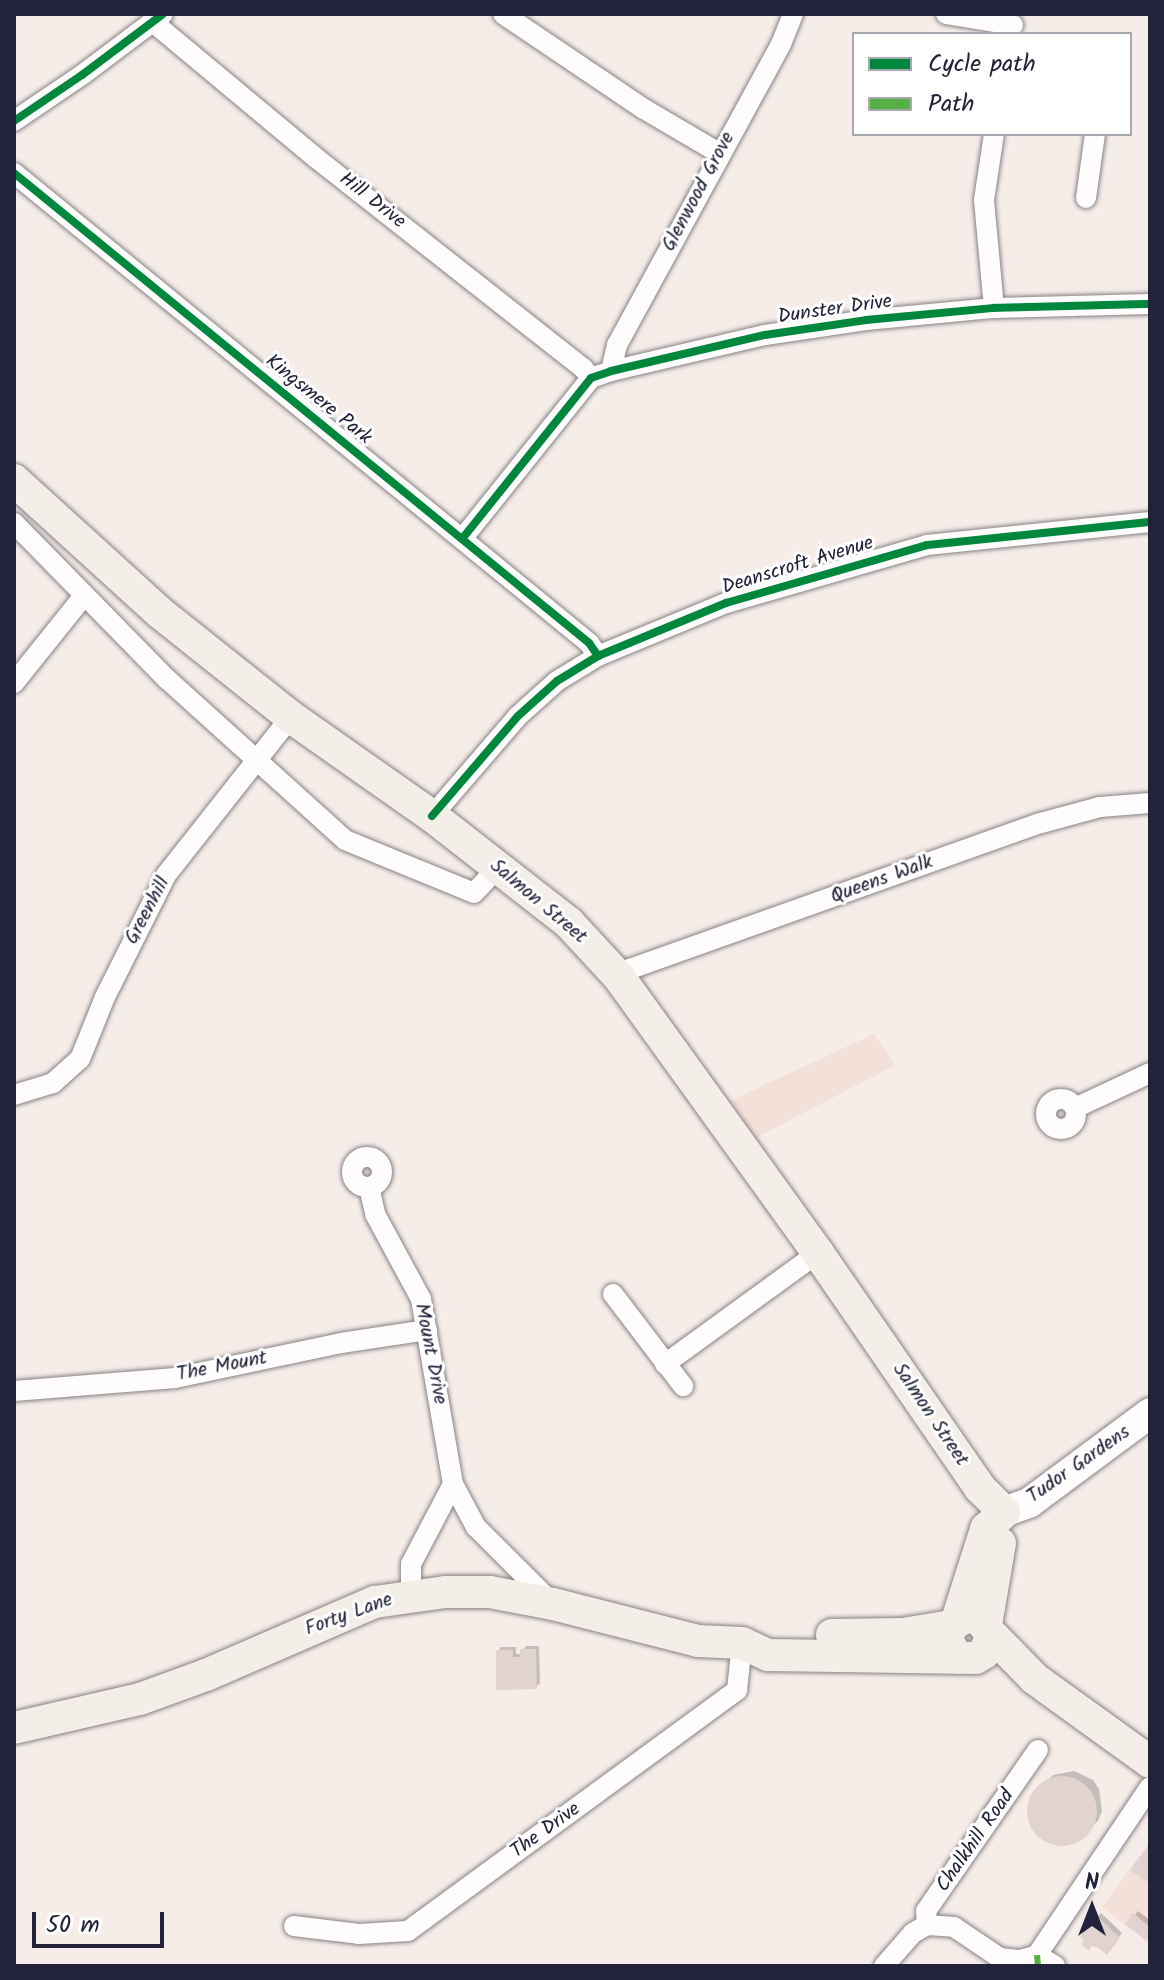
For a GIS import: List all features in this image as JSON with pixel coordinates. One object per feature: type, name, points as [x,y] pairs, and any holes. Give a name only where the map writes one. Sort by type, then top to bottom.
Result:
[{"type":"main road","name":"Salmon Street","points":[[14,480],[159,612],[291,717],[432,816],[569,923],[619,977],[818,1253],[980,1488],[1004,1512]]},
{"type":"main road","name":"Tudor Gardens","points":[[1004,1512],[1029,1503],[1150,1413]]},
{"type":"main road","points":[[1004,1512],[969,1636],[1035,1679],[1150,1762]]},
{"type":"main road","name":"Forty Lane","points":[[14,1728],[140,1699],[206,1675],[375,1602],[411,1594],[490,1592],[553,1604],[698,1641],[742,1643],[768,1655],[914,1660],[969,1636]]},
{"type":"street","points":[[503,14],[644,109],[719,153]]},
{"type":"street","name":"Glenwood Grove","points":[[611,371],[617,345],[781,44],[793,14]]},
{"type":"street","points":[[946,14],[1013,24]]},
{"type":"street","points":[[14,121],[158,19]]},
{"type":"street","name":"Hill Drive","points":[[158,19],[316,158],[583,368],[591,378]]},
{"type":"street","points":[[994,136],[984,200],[994,308]]},
{"type":"street","points":[[1086,198],[1095,136]]},
{"type":"street","name":"Kingsmere Park","points":[[14,173],[589,643],[598,656]]},
{"type":"street","name":"Dunster Drive","points":[[591,378],[765,335],[866,320],[994,308],[1150,304]]},
{"type":"street","points":[[462,539],[591,378]]},
{"type":"street","name":"Deanscroft Avenue","points":[[432,816],[518,716],[557,681],[598,656],[726,603],[927,545],[1150,522]]},
{"type":"street","points":[[14,523],[83,597],[167,679],[345,840],[474,893],[498,867]]},
{"type":"street","points":[[14,683],[83,597]]},
{"type":"street","name":"Greenhill","points":[[14,1095],[53,1083],[80,1059],[105,997],[166,875],[291,717]]},
{"type":"street","name":"Queens Walk","points":[[619,977],[630,969],[1041,823],[1100,807],[1150,803]]},
{"type":"street","points":[[1075,1108],[1150,1073]]},
{"type":"street","name":"Mount Drive","points":[[369,1187],[375,1214],[421,1299],[453,1484],[476,1527],[553,1604]]},
{"type":"street","points":[[665,1364],[818,1253]]},
{"type":"street","points":[[613,1294],[683,1386]]},
{"type":"street","name":"The Mount","points":[[14,1391],[175,1378],[341,1343],[427,1330]]},
{"type":"street","points":[[411,1594],[411,1564],[453,1484]]},
{"type":"street","name":"The Drive","points":[[294,1926],[359,1934],[408,1931],[737,1690],[742,1643]]},
{"type":"street","name":"Chalkhill Road","points":[[884,1966],[913,1933],[927,1925],[926,1911],[1038,1750]]},
{"type":"street","points":[[927,1925],[954,1927],[1000,1958],[1020,1960],[1037,1955],[1150,1787]]},
{"type":"street","points":[[1037,1955],[1055,1966]]},
{"type":"shaded area","points":[[874,1034],[895,1065],[756,1138],[730,1101]]},
{"type":"shaded area","points":[[1150,1842],[1150,1944],[1102,1907]]},
{"type":"building","points":[[520,1649],[536,1649],[537,1689],[496,1690],[496,1650],[513,1650],[513,1657],[520,1657]]},
{"type":"building","points":[[1062,1776],[1087,1786],[1097,1811],[1087,1836],[1062,1846],[1037,1836],[1027,1811],[1037,1786]]},
{"type":"building","points":[[1150,1843],[1150,1884],[1130,1870]]},
{"type":"building","points":[[1133,1913],[1150,1927],[1147,1941],[1125,1924]]},
{"type":"building","points":[[1096,1915],[1120,1938],[1107,1955],[1092,1946],[1089,1951],[1081,1944],[1084,1940],[1080,1937]]},
{"type":"marked path","points":[[1037,1955],[1038,1966]]},
{"type":"cycle path","points":[[14,121],[163,14]]},
{"type":"cycle path","points":[[14,173],[589,643],[598,656]]},
{"type":"cycle path","points":[[462,539],[591,378],[611,371],[765,335],[866,320],[994,308],[1150,304]]},
{"type":"cycle path","points":[[432,816],[518,716],[557,681],[598,656],[726,603],[927,545],[1150,522]]}]
